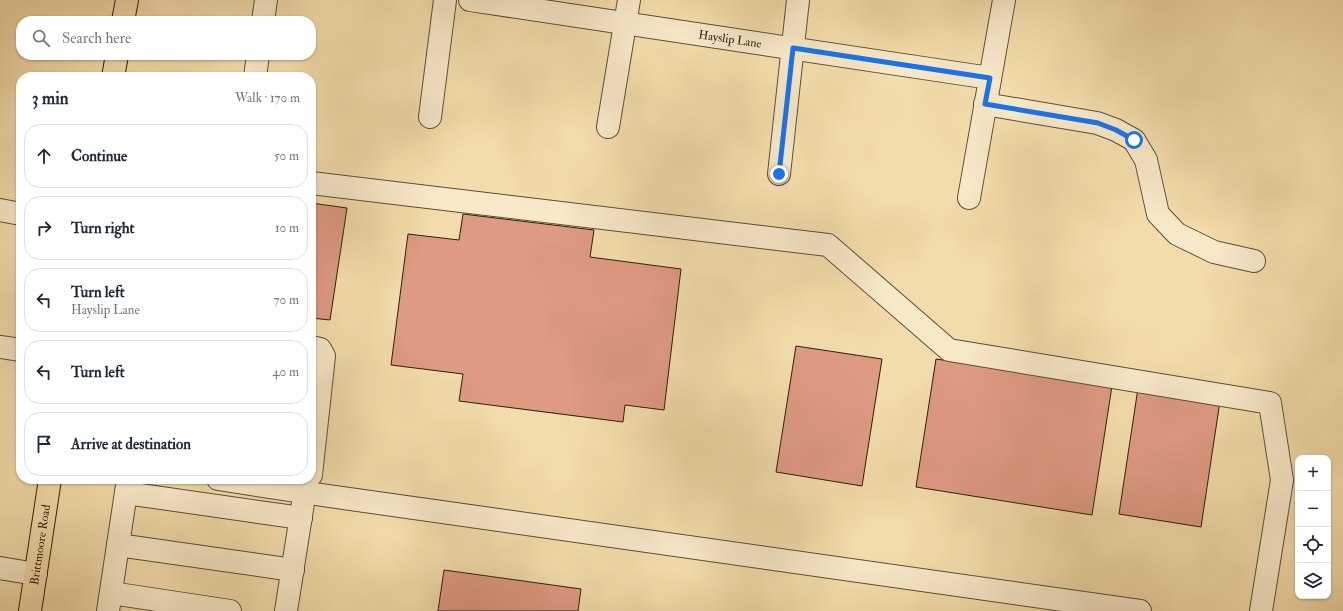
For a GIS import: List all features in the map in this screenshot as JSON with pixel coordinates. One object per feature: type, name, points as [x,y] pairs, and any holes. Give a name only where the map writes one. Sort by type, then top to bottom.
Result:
[{"type":"main road","points":[[124,16],[128,0]]},
{"type":"main road","points":[[114,72],[116,60]]},
{"type":"main road","name":"Brittmoore Road","points":[[30,611],[49,484]]},
{"type":"street","points":[[264,16],[266,0]]},
{"type":"street","points":[[430,117],[445,0]]},
{"type":"street","name":"Hayslip Lane","points":[[470,0],[990,78]]},
{"type":"street","points":[[608,127],[629,0]]},
{"type":"street","points":[[779,174],[798,0]]},
{"type":"street","points":[[969,198],[1004,0]]},
{"type":"street","points":[[256,72],[257,60]]},
{"type":"street","points":[[985,104],[1098,123],[1116,130],[1134,140],[1146,160],[1158,214],[1176,234],[1214,252],[1254,261]]},
{"type":"street","points":[[316,184],[828,245],[949,350],[1270,403],[1282,480],[1261,611]]},
{"type":"street","points":[[0,210],[16,213]]},
{"type":"street","points":[[0,347],[16,349]]},
{"type":"street","points":[[316,348],[320,349],[324,356],[316,397]]},
{"type":"street","points":[[294,484],[309,485],[1107,609],[1140,611]]},
{"type":"street","points":[[286,611],[301,518],[309,485]]},
{"type":"street","points":[[230,611],[109,602],[126,486],[301,518]]},
{"type":"street","points":[[118,545],[293,570]]},
{"type":"street","points":[[0,568],[36,574]]},
{"type":"building","points":[[316,204],[347,208],[330,320],[316,319]]},
{"type":"building","points":[[463,214],[594,230],[590,257],[681,269],[664,410],[625,405],[623,422],[459,401],[463,374],[391,365],[408,234],[459,240]]},
{"type":"building","points":[[796,346],[882,359],[862,486],[776,472]]},
{"type":"building","points":[[936,359],[1112,386],[1092,515],[916,487]]},
{"type":"building","points":[[1138,388],[1220,401],[1201,527],[1119,514]]},
{"type":"building","points":[[444,570],[581,589],[578,611],[438,611]]},
{"type":"route","points":[[779,174],[793,48],[990,78],[985,104],[1098,123],[1116,130],[1134,140]]}]
